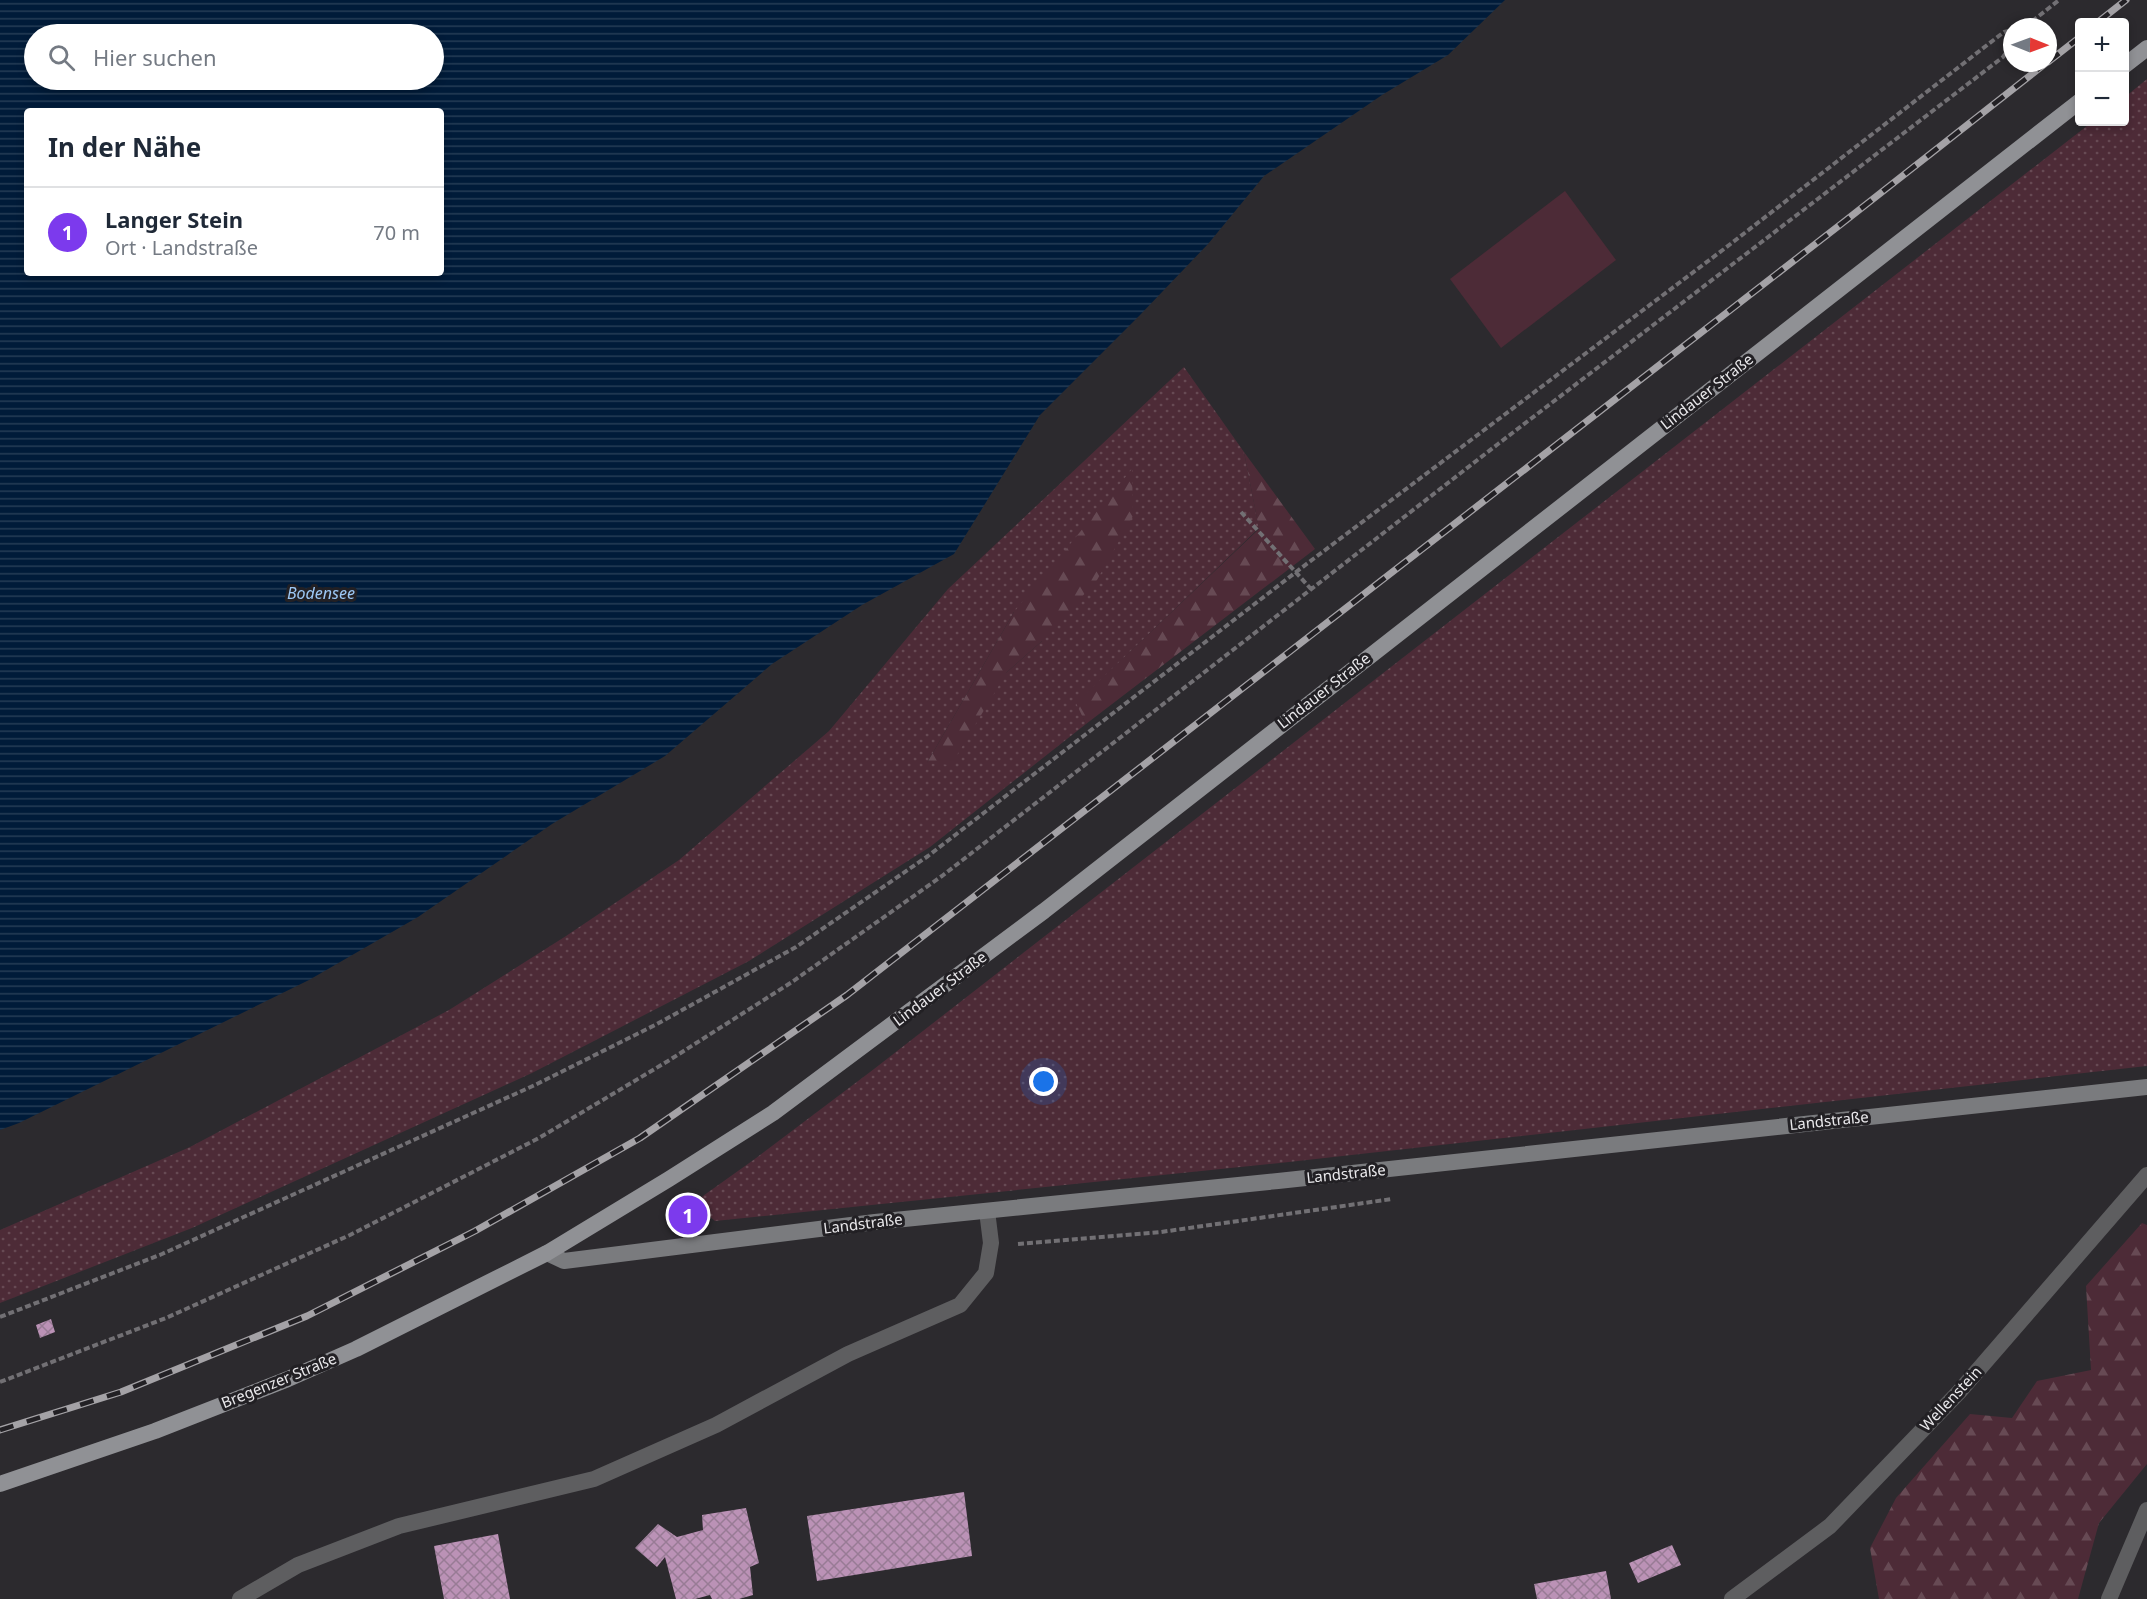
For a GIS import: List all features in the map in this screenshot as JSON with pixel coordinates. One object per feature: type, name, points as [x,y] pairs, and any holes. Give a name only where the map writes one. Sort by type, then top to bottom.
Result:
[{"type":"main road","points":[[2129,62],[2147,48]]},
{"type":"main road","name":"Lindauer Straße","points":[[548,1253],[773,1113],[1044,911],[2075,104]]},
{"type":"main road","name":"Landstraße","points":[[548,1253],[564,1261],[875,1222],[2147,1087]]},
{"type":"main road","name":"Bregenzer Straße","points":[[0,1484],[155,1431],[288,1379],[356,1349],[548,1253]]},
{"type":"street","name":"Wellenstein","points":[[1732,1599],[1830,1526],[1959,1392],[2147,1175]]},
{"type":"street","points":[[240,1599],[298,1565],[399,1526],[594,1479],[716,1425],[848,1354],[960,1305],[986,1274],[991,1243],[987,1211]]},
{"type":"street","points":[[2109,1599],[2147,1509]]},
{"type":"path","points":[[2036,18],[2059,0]]},
{"type":"path","points":[[0,1317],[162,1254],[535,1084],[657,1024],[796,947],[928,856],[1296,572],[1724,249],[2003,33]]},
{"type":"path","points":[[0,1382],[166,1318],[350,1235],[539,1138],[668,1061],[792,982],[942,876],[2003,57]]},
{"type":"path","points":[[1241,512],[1311,590]]},
{"type":"green space","points":[[2147,79],[2147,1066],[1280,1163],[715,1221],[693,1203],[874,1069],[2087,126],[2129,126],[2129,94]]},
{"type":"green space","points":[[1565,191],[1616,260],[1501,348],[1450,279]]},
{"type":"green space","points":[[1184,367],[1244,452],[1259,528],[1077,703],[1086,724],[930,847],[749,961],[532,1073],[192,1228],[0,1303],[0,1230],[190,1147],[449,1010],[566,936],[679,860],[829,731],[948,589]],"holes":[[[1014,612],[1042,641],[1007,672],[927,763]]]},
{"type":"green space","points":[[1244,452],[1315,549],[1086,724],[1076,703],[1259,529]]},
{"type":"green space","points":[[1132,469],[1133,516],[1097,580],[1042,641],[1007,672],[951,765],[927,763],[1014,612]]},
{"type":"green space","points":[[2142,1223],[2147,1225],[2147,1464],[2099,1523],[2078,1599],[1879,1599],[1870,1548],[1896,1498],[1970,1414],[2012,1418],[2037,1381],[2091,1370],[2086,1286]]},
{"type":"water","name":"Bodensee","points":[[0,0],[1505,0],[1448,55],[1382,95],[1264,176],[1208,244],[1040,415],[954,554],[862,605],[772,664],[665,756],[552,824],[418,917],[309,980],[19,1123],[0,1130]]},
{"type":"building","points":[[51,1319],[55,1332],[40,1338],[36,1325]]},
{"type":"building","points":[[964,1492],[972,1556],[817,1581],[807,1516]]},
{"type":"building","points":[[746,1508],[759,1563],[750,1567],[753,1595],[739,1599],[712,1599],[710,1595],[695,1599],[676,1599],[665,1557],[657,1567],[635,1548],[658,1524],[677,1537],[703,1530],[702,1515]]},
{"type":"building","points":[[498,1534],[510,1599],[444,1599],[434,1546]]},
{"type":"building","points":[[1672,1545],[1681,1565],[1638,1583],[1629,1563]]},
{"type":"building","points":[[1606,1571],[1611,1599],[1537,1599],[1534,1584]]},
{"type":"railway","points":[[2103,18],[2126,0]]},
{"type":"railway","points":[[2057,55],[2075,41]]},
{"type":"railway","points":[[0,1430],[121,1392],[307,1316],[475,1231],[640,1138],[847,995],[2035,72]]},
{"type":"place","name":"Langer Stein","points":[[688,1215]]}]
